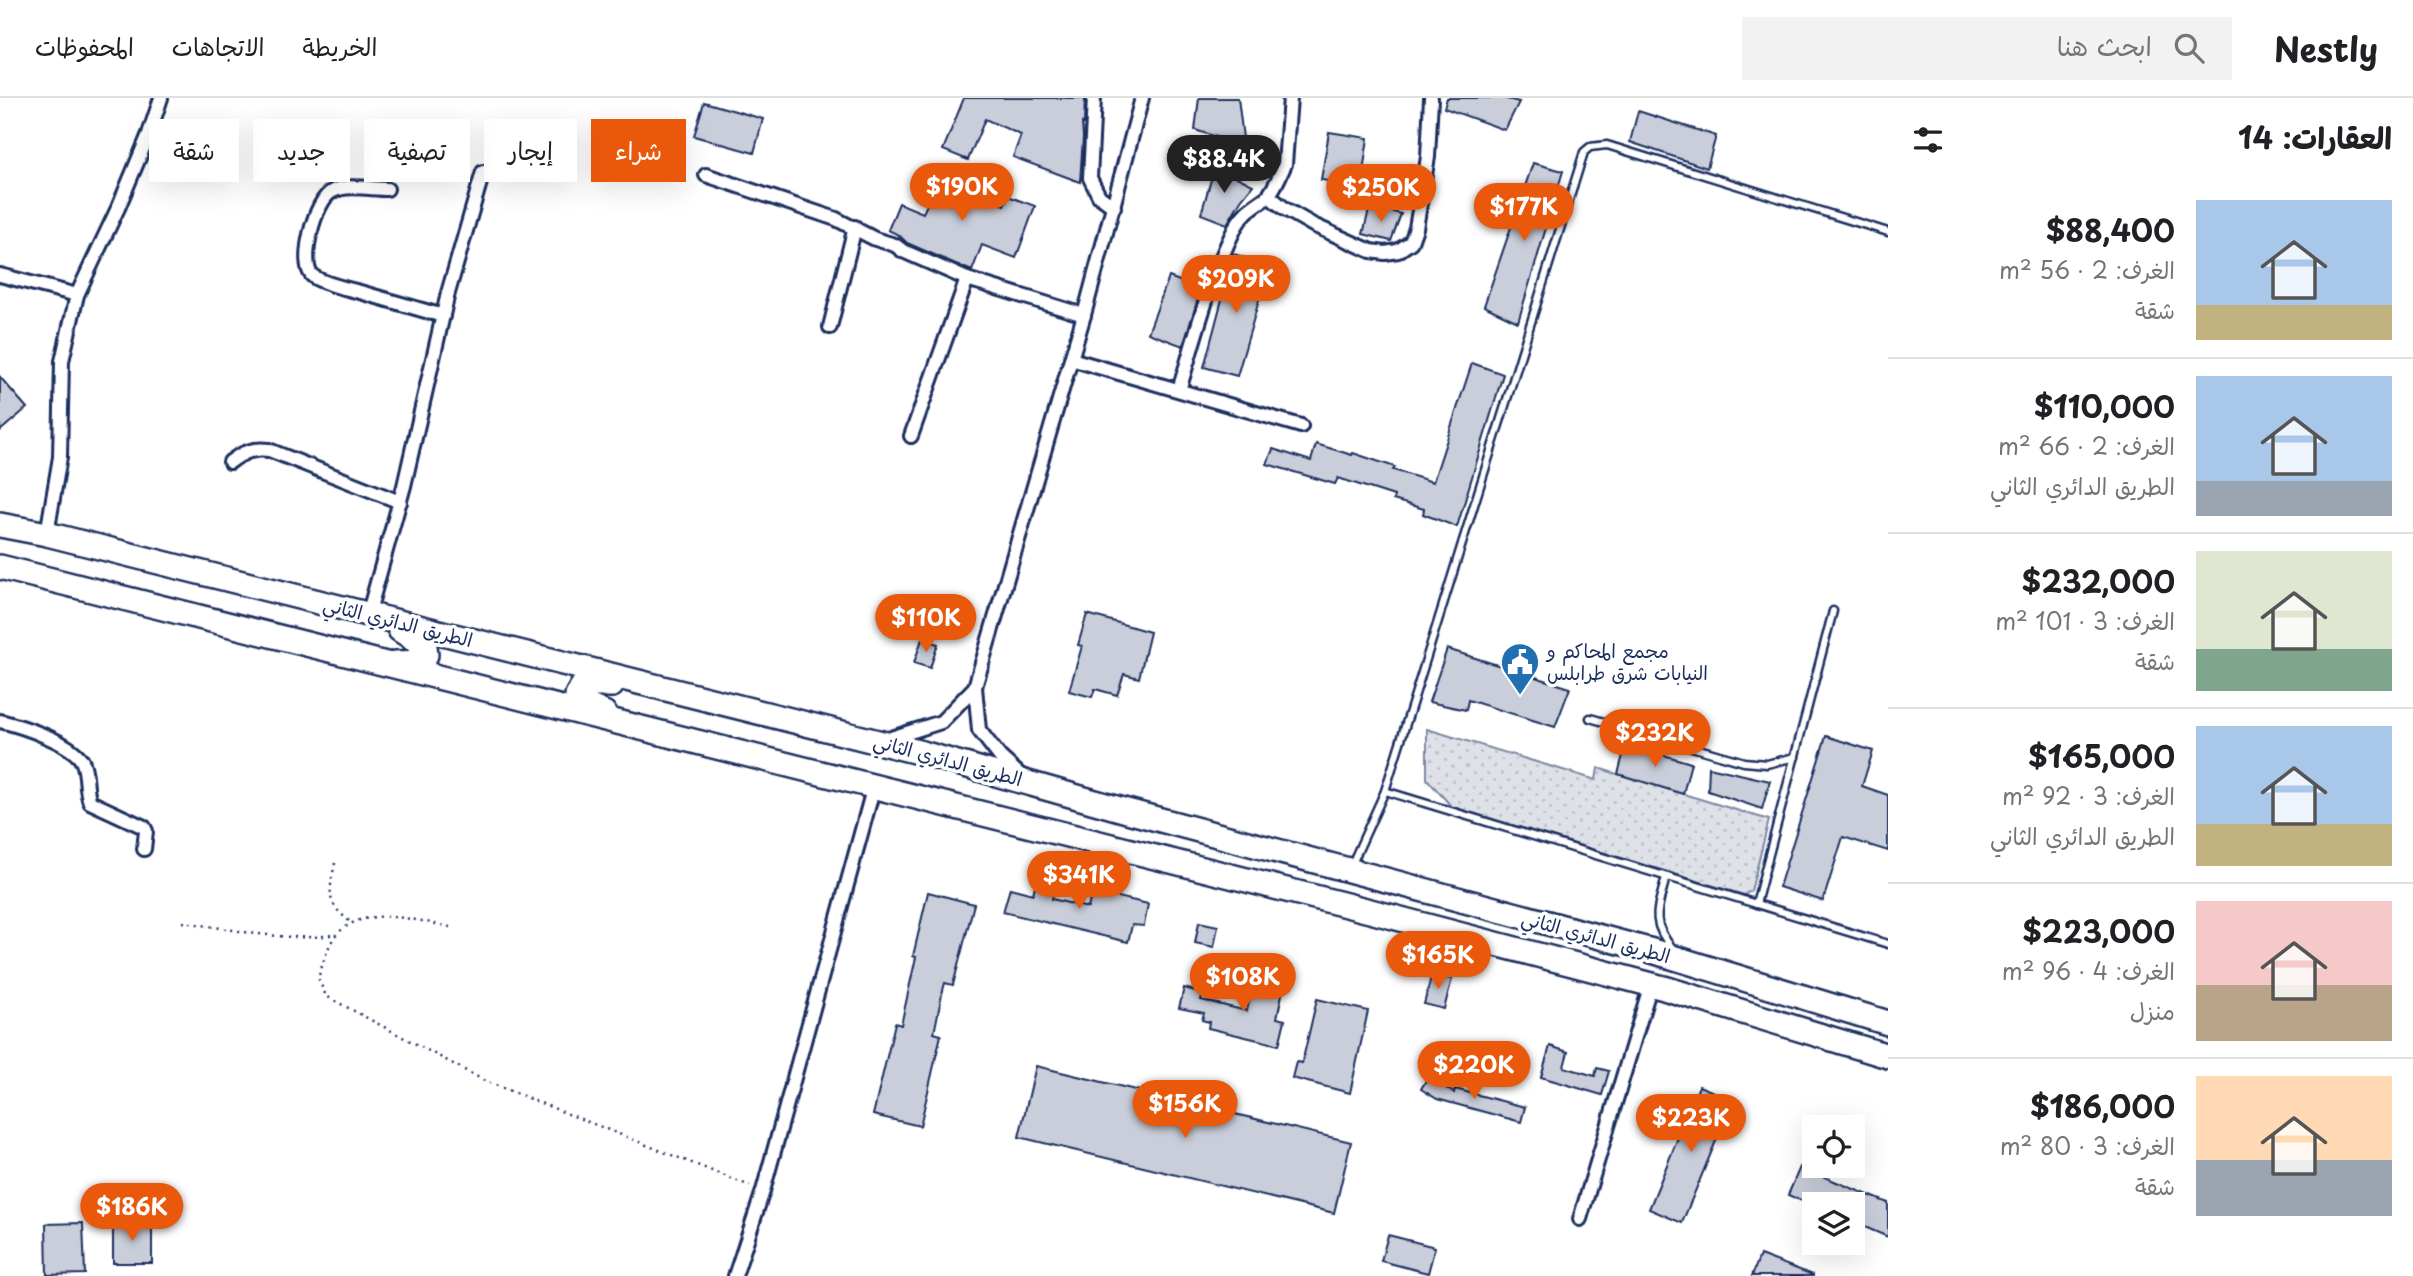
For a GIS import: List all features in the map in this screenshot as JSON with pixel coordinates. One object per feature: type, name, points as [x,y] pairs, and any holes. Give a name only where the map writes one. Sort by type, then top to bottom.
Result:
[{"type":"highway","name":"الطريق الدائري الثاني","points":[[0,525],[47,534],[879,742],[1683,961],[1888,1023]]},
{"type":"highway","name":"الطريق الدائري الثاني","points":[[0,567],[1651,984],[1888,1056]]},
{"type":"highway","points":[[368,615],[416,638],[425,646],[426,655],[422,662],[375,662]]},
{"type":"highway","points":[[640,730],[586,705],[577,695],[583,685],[605,684],[790,726],[879,742]]},
{"type":"street","points":[[47,534],[60,457],[62,361],[77,295],[118,208],[161,98]]},
{"type":"street","points":[[1094,98],[1090,178],[1099,196],[1114,207]]},
{"type":"street","points":[[1026,781],[1000,757],[979,730],[975,687],[1072,359],[1142,98]]},
{"type":"street","points":[[1179,390],[1214,278],[1234,229],[1250,207],[1269,196],[1284,164],[1290,98]]},
{"type":"street","points":[[1269,196],[1284,209],[1313,225],[1371,251],[1398,251],[1411,242],[1416,228],[1428,157],[1432,98]]},
{"type":"street","points":[[368,615],[400,502],[443,316],[483,173]]},
{"type":"street","points":[[706,175],[791,202],[855,227],[875,239],[967,279],[1084,315]]},
{"type":"street","points":[[387,190],[346,188],[326,195],[317,211],[306,261],[307,270],[312,276],[334,285],[443,316]]},
{"type":"street","points":[[830,327],[855,227]]},
{"type":"street","points":[[0,275],[77,295]]},
{"type":"street","points":[[911,436],[967,279]]},
{"type":"street","points":[[1072,359],[1301,426]]},
{"type":"street","points":[[230,462],[253,450],[269,450],[400,502]]},
{"type":"street","points":[[879,742],[942,722],[975,687]]},
{"type":"street","points":[[0,721],[65,744],[74,750],[83,762],[90,802],[144,827],[144,849]]},
{"type":"street","points":[[735,1276],[763,1191],[874,786]]},
{"type":"street","points":[[1580,1219],[1651,984]]},
{"type":"lane","points":[[1348,871],[1385,792],[1584,152],[1590,147],[1607,145],[1888,232]]},
{"type":"lane","points":[[1756,904],[1833,611]]},
{"type":"lane","points":[[1590,718],[1744,762],[1768,764],[1795,757]]},
{"type":"lane","points":[[1385,792],[1888,944]]},
{"type":"lane","points":[[1666,877],[1657,913],[1659,932],[1683,961]]},
{"type":"path","points":[[335,863],[329,892],[336,911],[352,923]]},
{"type":"path","points":[[183,922],[283,936],[319,938],[336,934],[352,923],[400,916],[450,927]]},
{"type":"path","points":[[336,934],[318,978],[326,996],[485,1081],[763,1191]]},
{"type":"shaded area","points":[[1427,729],[1596,780],[1598,768],[1769,820],[1751,891],[1744,895],[1452,807],[1427,779]]},
{"type":"building","points":[[964,98],[1085,98],[1080,182],[1013,157],[1021,135],[985,119],[968,160],[943,150]]},
{"type":"building","points":[[1199,98],[1238,98],[1244,146],[1195,130]]},
{"type":"building","points":[[1447,98],[1503,98],[1519,102],[1505,130],[1444,108]]},
{"type":"building","points":[[704,102],[763,119],[754,153],[694,136]]},
{"type":"building","points":[[1638,111],[1716,136],[1707,168],[1630,142]]},
{"type":"building","points":[[1329,132],[1368,138],[1361,186],[1321,180]]},
{"type":"building","points":[[1533,163],[1563,171],[1518,322],[1484,306]]},
{"type":"building","points":[[1215,166],[1253,185],[1227,224],[1201,214]]},
{"type":"building","points":[[930,170],[968,186],[966,192],[1004,205],[1008,196],[1035,206],[1016,258],[982,245],[972,271],[907,243],[888,230],[899,203],[923,213],[936,186],[925,181]]},
{"type":"building","points":[[1370,206],[1401,214],[1391,241],[1363,234]]},
{"type":"building","points":[[1234,254],[1269,266],[1237,376],[1204,367]]},
{"type":"building","points":[[1169,277],[1201,289],[1183,346],[1148,333]]},
{"type":"building","points":[[1472,363],[1503,374],[1457,527],[1423,514],[1424,509],[1393,500],[1394,496],[1338,478],[1335,484],[1267,464],[1273,449],[1311,461],[1316,444],[1352,455],[1353,453],[1395,467],[1393,470],[1433,482]]},
{"type":"building","points":[[0,377],[27,408],[0,431]]},
{"type":"building","points":[[1087,614],[1150,632],[1139,678],[1124,674],[1117,695],[1095,689],[1092,697],[1069,691],[1082,646],[1078,645]]},
{"type":"building","points":[[922,639],[938,644],[930,668],[914,663]]},
{"type":"building","points":[[1447,649],[1570,688],[1555,727],[1468,700],[1466,710],[1429,702]]},
{"type":"building","points":[[1826,736],[1873,751],[1862,786],[1888,795],[1888,851],[1843,837],[1823,901],[1779,887]]},
{"type":"building","points":[[1626,744],[1691,763],[1683,794],[1618,774]]},
{"type":"building","points":[[1709,767],[1770,781],[1762,809],[1708,791]]},
{"type":"building","points":[[1037,878],[1056,883],[1052,899],[1088,908],[1092,891],[1148,904],[1144,926],[1132,925],[1128,942],[1003,912],[1010,888],[1033,894]]},
{"type":"building","points":[[928,892],[974,904],[953,985],[945,983],[942,994],[934,1033],[941,1035],[920,1126],[873,1115],[895,1023],[901,1025]]},
{"type":"building","points":[[1199,922],[1218,926],[1214,947],[1195,943]]},
{"type":"building","points":[[1432,974],[1452,979],[1444,1009],[1424,1004]]},
{"type":"building","points":[[1253,979],[1284,985],[1277,1018],[1285,1020],[1279,1045],[1208,1028],[1209,1022],[1202,1020],[1204,1013],[1179,1008],[1184,988],[1203,993],[1201,1000],[1247,1011]]},
{"type":"building","points":[[1317,999],[1368,1011],[1350,1093],[1292,1078],[1296,1062],[1302,1063]]},
{"type":"building","points":[[1550,1046],[1568,1052],[1564,1067],[1595,1076],[1597,1068],[1609,1071],[1602,1095],[1541,1077]]},
{"type":"building","points":[[1036,1066],[1351,1142],[1334,1213],[1019,1137]]},
{"type":"building","points":[[1428,1077],[1454,1093],[1455,1089],[1525,1107],[1521,1122],[1437,1099],[1421,1089]]},
{"type":"building","points":[[1699,1086],[1733,1100],[1682,1223],[1649,1209]]},
{"type":"building","points":[[1800,1167],[1802,1178],[1827,1178],[1861,1192],[1802,1192],[1802,1201],[1788,1195]]},
{"type":"building","points":[[1865,1194],[1888,1203],[1888,1237],[1865,1227]]},
{"type":"building","points":[[83,1223],[85,1274],[47,1275],[46,1224]]},
{"type":"building","points":[[113,1223],[152,1223],[152,1263],[113,1263]]},
{"type":"building","points":[[1388,1235],[1435,1247],[1428,1273],[1381,1261]]},
{"type":"building","points":[[1760,1255],[1813,1275],[1813,1276],[1752,1276]]},
{"type":"place","name":"مجمع المحاكم و النيابات شرق طرابلس","points":[[1520,696]]}]
